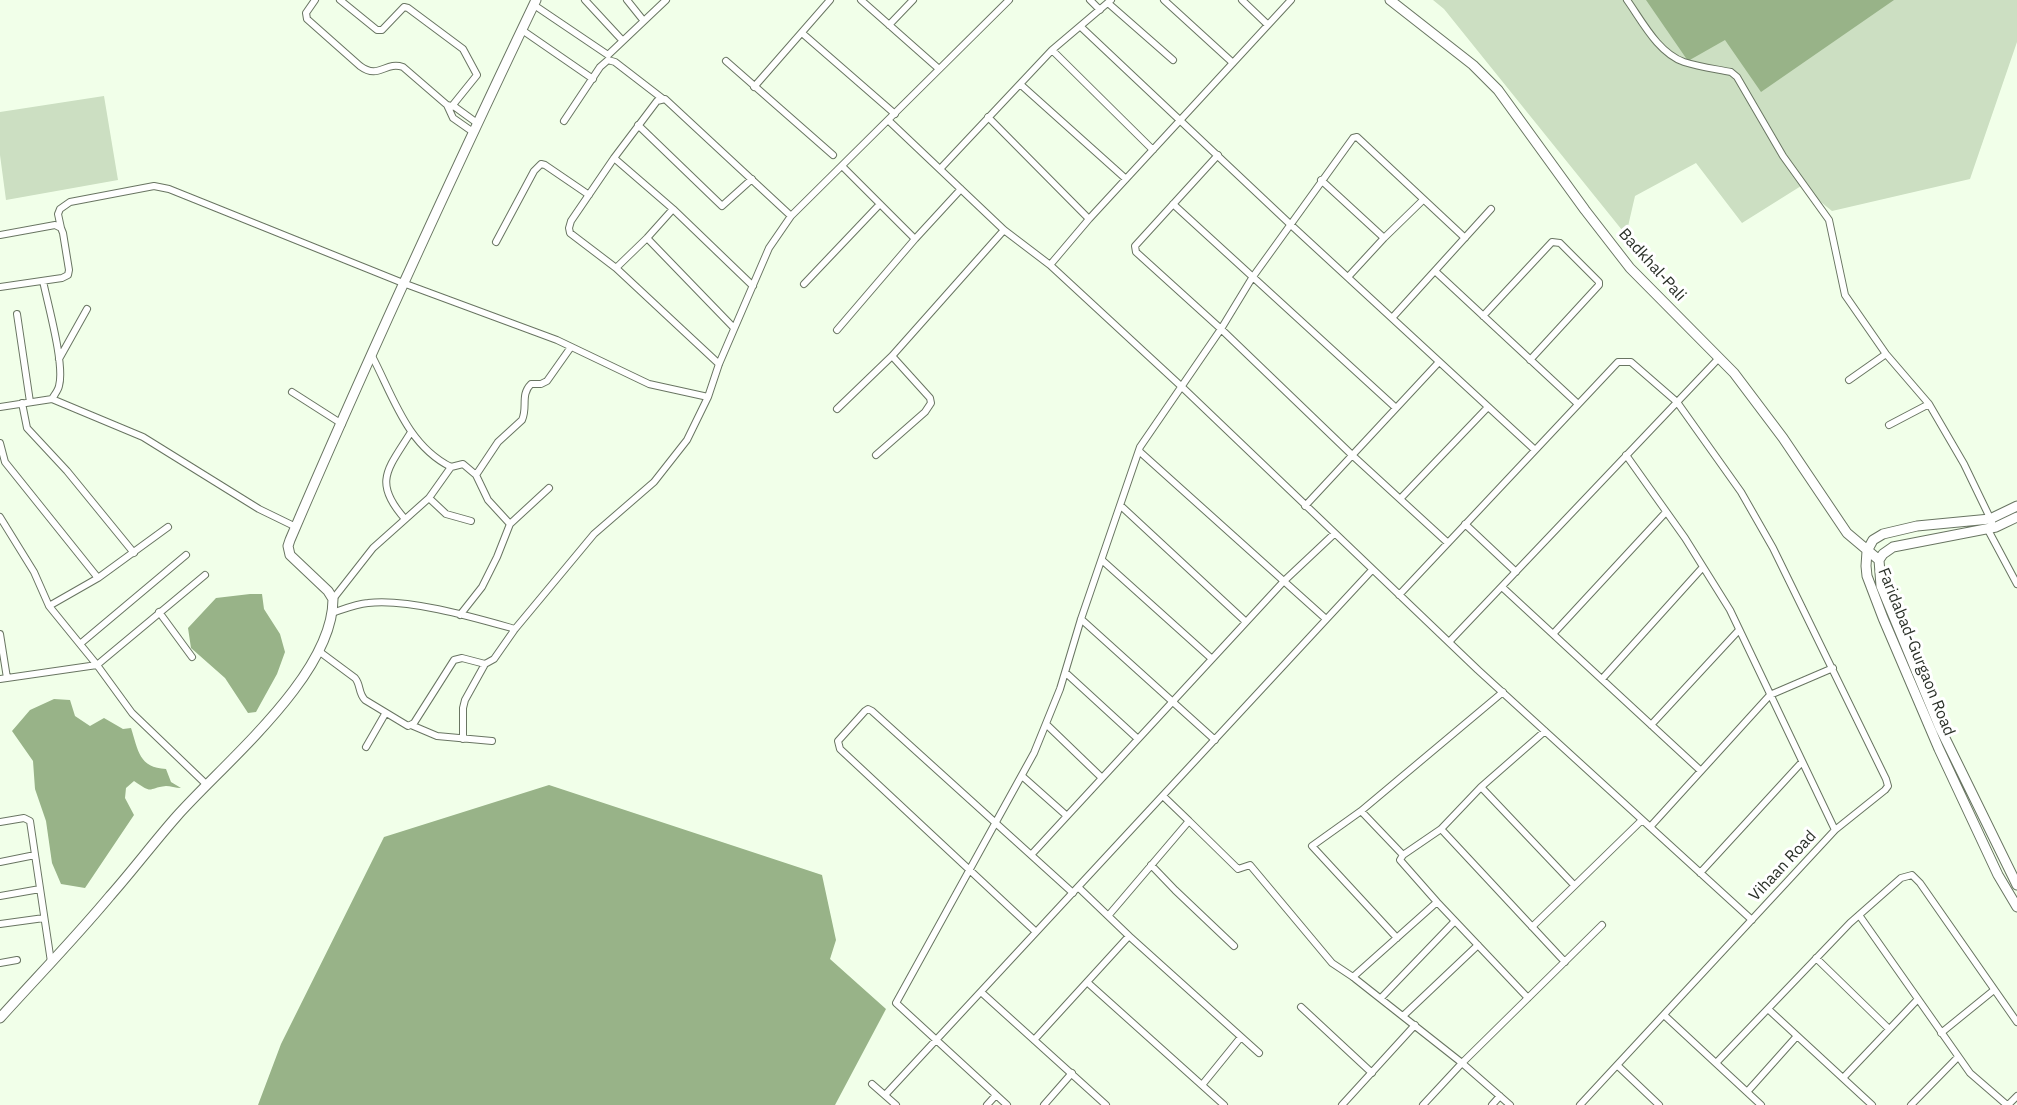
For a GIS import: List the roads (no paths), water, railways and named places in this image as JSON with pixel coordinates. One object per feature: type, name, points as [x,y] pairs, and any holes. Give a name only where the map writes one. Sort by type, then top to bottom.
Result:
[{"type":"street","points":[[315,0],[306,13],[307,20],[360,66],[368,71],[376,72],[398,65],[403,67],[449,106],[453,118],[475,127]]},
{"type":"street","points":[[340,0],[377,30],[382,30],[404,7],[408,8],[463,49],[477,75],[449,106]]},
{"type":"street","points":[[585,0],[622,40]]},
{"type":"street","points":[[627,0],[644,20]]},
{"type":"street","points":[[333,599],[328,591],[290,555],[288,546],[403,283],[535,2],[608,55],[666,0]]},
{"type":"street","points":[[754,87],[830,0]]},
{"type":"street","points":[[861,0],[939,69]]},
{"type":"street","points":[[889,25],[913,0]]},
{"type":"street","points":[[463,739],[465,700],[485,664],[494,659],[515,629],[594,534],[654,482],[687,440],[708,397],[719,364],[769,248],[791,216],[1009,0]]},
{"type":"street","points":[[1090,0],[1100,10]]},
{"type":"street","points":[[1164,0],[1233,63]]},
{"type":"street","points":[[1242,0],[1268,25]]},
{"type":"street","points":[[1050,265],[1089,219],[1291,0]]},
{"type":"street","name":"Badkhal-Pali","points":[[1390,0],[1473,65],[1498,90],[1630,268],[1734,373],[1783,438],[1847,533],[1879,560]]},
{"type":"street","points":[[1627,0],[1655,40],[1672,56],[1684,62],[1731,72],[1737,76],[1783,156],[1829,220],[1845,295],[1886,354],[1929,404],[1964,464],[2017,584]]},
{"type":"street","points":[[940,169],[1052,50],[1110,2],[1173,60]]},
{"type":"street","points":[[1081,27],[1535,450]]},
{"type":"street","points":[[522,30],[593,79]]},
{"type":"street","points":[[802,33],[894,114]]},
{"type":"street","points":[[1052,50],[1153,150]]},
{"type":"street","points":[[564,121],[600,67],[608,60],[615,62],[663,99],[791,216]]},
{"type":"street","points":[[726,61],[833,155]]},
{"type":"street","points":[[1020,84],[1126,179]]},
{"type":"street","points":[[663,99],[657,101],[638,125],[569,228],[570,232],[616,268],[719,364]]},
{"type":"street","points":[[988,117],[1089,219]]},
{"type":"street","points":[[888,120],[1004,230],[1050,265],[1182,387],[1503,693],[1752,920]]},
{"type":"street","points":[[638,125],[722,206],[753,179]]},
{"type":"street","points":[[1007,1105],[896,1003],[1034,753],[1066,673],[1139,451],[1221,329],[1252,278],[1349,140],[1357,137],[1465,238]]},
{"type":"street","points":[[1218,156],[1135,246],[1136,252],[1448,543]]},
{"type":"street","points":[[614,158],[673,209],[753,286]]},
{"type":"street","points":[[496,242],[534,171],[541,164],[589,195]]},
{"type":"street","points":[[842,166],[915,239]]},
{"type":"street","points":[[1321,180],[1384,238]]},
{"type":"street","points":[[0,287],[68,275],[65,240],[58,214],[60,209],[70,202],[154,186],[169,189],[403,283],[571,347],[649,384],[708,397]]},
{"type":"street","points":[[837,330],[961,189]]},
{"type":"street","points":[[1348,277],[1423,200]]},
{"type":"street","points":[[804,284],[880,204]]},
{"type":"street","points":[[1173,204],[1396,408]]},
{"type":"street","points":[[616,268],[673,209]]},
{"type":"street","points":[[1392,318],[1491,209]]},
{"type":"street","points":[[0,235],[51,225],[60,228]]},
{"type":"street","points":[[837,409],[892,356],[1004,230]]},
{"type":"street","points":[[647,238],[734,328]]},
{"type":"street","points":[[1483,316],[1552,242],[1560,243],[1599,282],[1599,285],[1530,360]]},
{"type":"street","points":[[1435,271],[1578,404]]},
{"type":"street","points":[[43,281],[59,359],[59,387],[52,399]]},
{"type":"street","points":[[59,359],[87,309]]},
{"type":"street","points":[[17,314],[30,402]]},
{"type":"street","points":[[476,475],[498,442],[522,420],[526,389],[531,384],[541,384],[547,381],[571,347]]},
{"type":"street","points":[[1850,380],[1886,354]]},
{"type":"street","points":[[372,356],[411,432],[425,449],[451,467]]},
{"type":"street","points":[[876,455],[925,412],[931,403],[930,398],[892,356]]},
{"type":"street","points":[[1449,642],[1719,357]]},
{"type":"street","points":[[1305,506],[1440,362]]},
{"type":"street","points":[[1399,595],[1618,362],[1631,362],[1677,402],[1741,492],[1773,548],[1833,668],[1770,696],[1650,826]]},
{"type":"street","points":[[292,392],[342,424]]},
{"type":"street","points":[[0,407],[52,399],[143,437],[259,508],[296,527]]},
{"type":"street","points":[[22,403],[27,428],[67,471],[134,553]]},
{"type":"street","points":[[1889,425],[1929,404]]},
{"type":"street","points":[[1400,499],[1488,406]]},
{"type":"street","points":[[405,519],[387,496],[386,479],[391,464],[411,432]]},
{"type":"street","points":[[0,443],[4,462],[98,578]]},
{"type":"street","points":[[1139,451],[1326,620]]},
{"type":"street","points":[[1626,455],[1730,610],[1835,830]]},
{"type":"street","points":[[0,1018],[109,898],[177,816],[258,733],[295,688],[325,641],[333,599],[373,548],[429,498],[451,467],[463,464],[476,475],[488,500],[510,524]]},
{"type":"street","points":[[460,615],[482,587],[510,524],[549,488]]},
{"type":"street","points":[[429,498],[446,514],[471,521]]},
{"type":"street","points":[[1121,506],[1246,622]]},
{"type":"street","name":"Faridabad-Gurgaon Road","points":[[2017,506],[1991,525],[1917,526],[1883,534],[1873,540],[1867,551],[1866,566],[1867,576],[1883,618],[1949,770],[1998,875],[2017,907]]},
{"type":"street","points":[[1553,634],[1666,512]]},
{"type":"street","points":[[0,517],[34,572],[49,606],[132,712],[207,785]]},
{"type":"street","name":"Faridabad-Gurgaon Road","points":[[2017,517],[1893,547],[1879,560],[1881,586],[1940,728],[2017,885]]},
{"type":"street","points":[[1465,524],[1516,572]]},
{"type":"street","points":[[49,606],[98,578],[168,527]]},
{"type":"street","points":[[0,531],[8,529]]},
{"type":"street","points":[[1031,855],[1284,581],[1334,534]]},
{"type":"street","points":[[80,644],[186,555]]},
{"type":"street","points":[[1102,561],[1212,658]]},
{"type":"street","points":[[1602,680],[1703,567]]},
{"type":"street","points":[[885,1095],[1372,570]]},
{"type":"street","points":[[0,634],[3,679],[97,666],[205,575]]},
{"type":"street","points":[[1502,587],[1701,771]]},
{"type":"street","points":[[332,613],[368,603],[401,603],[515,629]]},
{"type":"street","points":[[159,612],[192,657]]},
{"type":"street","points":[[1082,619],[1215,740]]},
{"type":"street","points":[[1652,725],[1739,630]]},
{"type":"street","points":[[320,652],[356,678],[359,682],[361,696],[404,726],[411,725],[437,736],[492,741]]},
{"type":"street","points":[[411,725],[454,660],[462,658],[485,664]]},
{"type":"street","name":"Vihaan Road","points":[[1580,1105],[1835,830],[1888,786],[1883,770],[1833,668]]},
{"type":"street","points":[[1066,673],[1138,739]]},
{"type":"street","points":[[1396,938],[1312,846],[1361,811],[1503,693]]},
{"type":"street","points":[[1036,932],[840,749],[838,741],[865,711],[868,709],[872,711],[1031,855],[1108,915],[1259,1053]]},
{"type":"street","points":[[366,747],[386,714]]},
{"type":"street","points":[[1046,724],[1102,777]]},
{"type":"street","points":[[1528,998],[1400,860],[1403,855],[1441,829],[1481,787],[1545,731]]},
{"type":"street","points":[[1700,873],[1802,762]]},
{"type":"street","points":[[1022,776],[1066,816]]},
{"type":"street","points":[[1481,787],[1574,885]]},
{"type":"street","points":[[1163,796],[1238,868],[1250,865],[1332,963],[1381,998],[1462,1062],[1510,1105]]},
{"type":"street","points":[[1361,811],[1403,855]]},
{"type":"street","points":[[0,822],[24,818],[30,821],[51,962]]},
{"type":"street","points":[[1108,915],[1189,820]]},
{"type":"street","points":[[1532,927],[1642,820]]},
{"type":"street","points":[[1441,829],[1565,962]]},
{"type":"street","points":[[0,862],[35,855]]},
{"type":"street","points":[[1151,864],[1234,946]]},
{"type":"street","points":[[1716,1063],[1858,915],[1901,878],[1912,875],[1920,883],[2017,1022]]},
{"type":"street","points":[[0,896],[40,889]]},
{"type":"street","points":[[1353,977],[1437,902]]},
{"type":"street","points":[[1858,915],[1970,1073],[2008,1105],[2017,1096]]},
{"type":"street","points":[[0,924],[44,918]]},
{"type":"street","points":[[1381,998],[1455,921]]},
{"type":"street","points":[[1423,1105],[1462,1062],[1602,925]]},
{"type":"street","points":[[1034,1040],[1129,936]]},
{"type":"street","points":[[1403,1016],[1478,945]]},
{"type":"street","points":[[1816,958],[1889,1029]]},
{"type":"street","points":[[0,963],[17,960]]},
{"type":"street","points":[[1087,982],[1224,1105]]},
{"type":"street","points":[[1941,1033],[1994,990]]},
{"type":"street","points":[[981,992],[1106,1105]]},
{"type":"street","points":[[1843,1078],[1918,999]]},
{"type":"street","points":[[1301,1007],[1372,1073]]},
{"type":"street","points":[[1768,1009],[1872,1105]]},
{"type":"street","points":[[1664,1015],[1761,1105]]},
{"type":"street","points":[[1342,1105],[1415,1025]]},
{"type":"street","points":[[1747,1092],[1797,1036]]},
{"type":"street","points":[[1202,1085],[1241,1037]]},
{"type":"street","points":[[1911,1105],[1958,1057]]},
{"type":"street","points":[[1617,1065],[1659,1105]]},
{"type":"street","points":[[1044,1105],[1072,1073]]},
{"type":"street","points":[[872,1084],[896,1105]]},
{"type":"street","points":[[987,1105],[996,1095]]},
{"type":"street","points":[[1492,1105],[1500,1096]]}]
